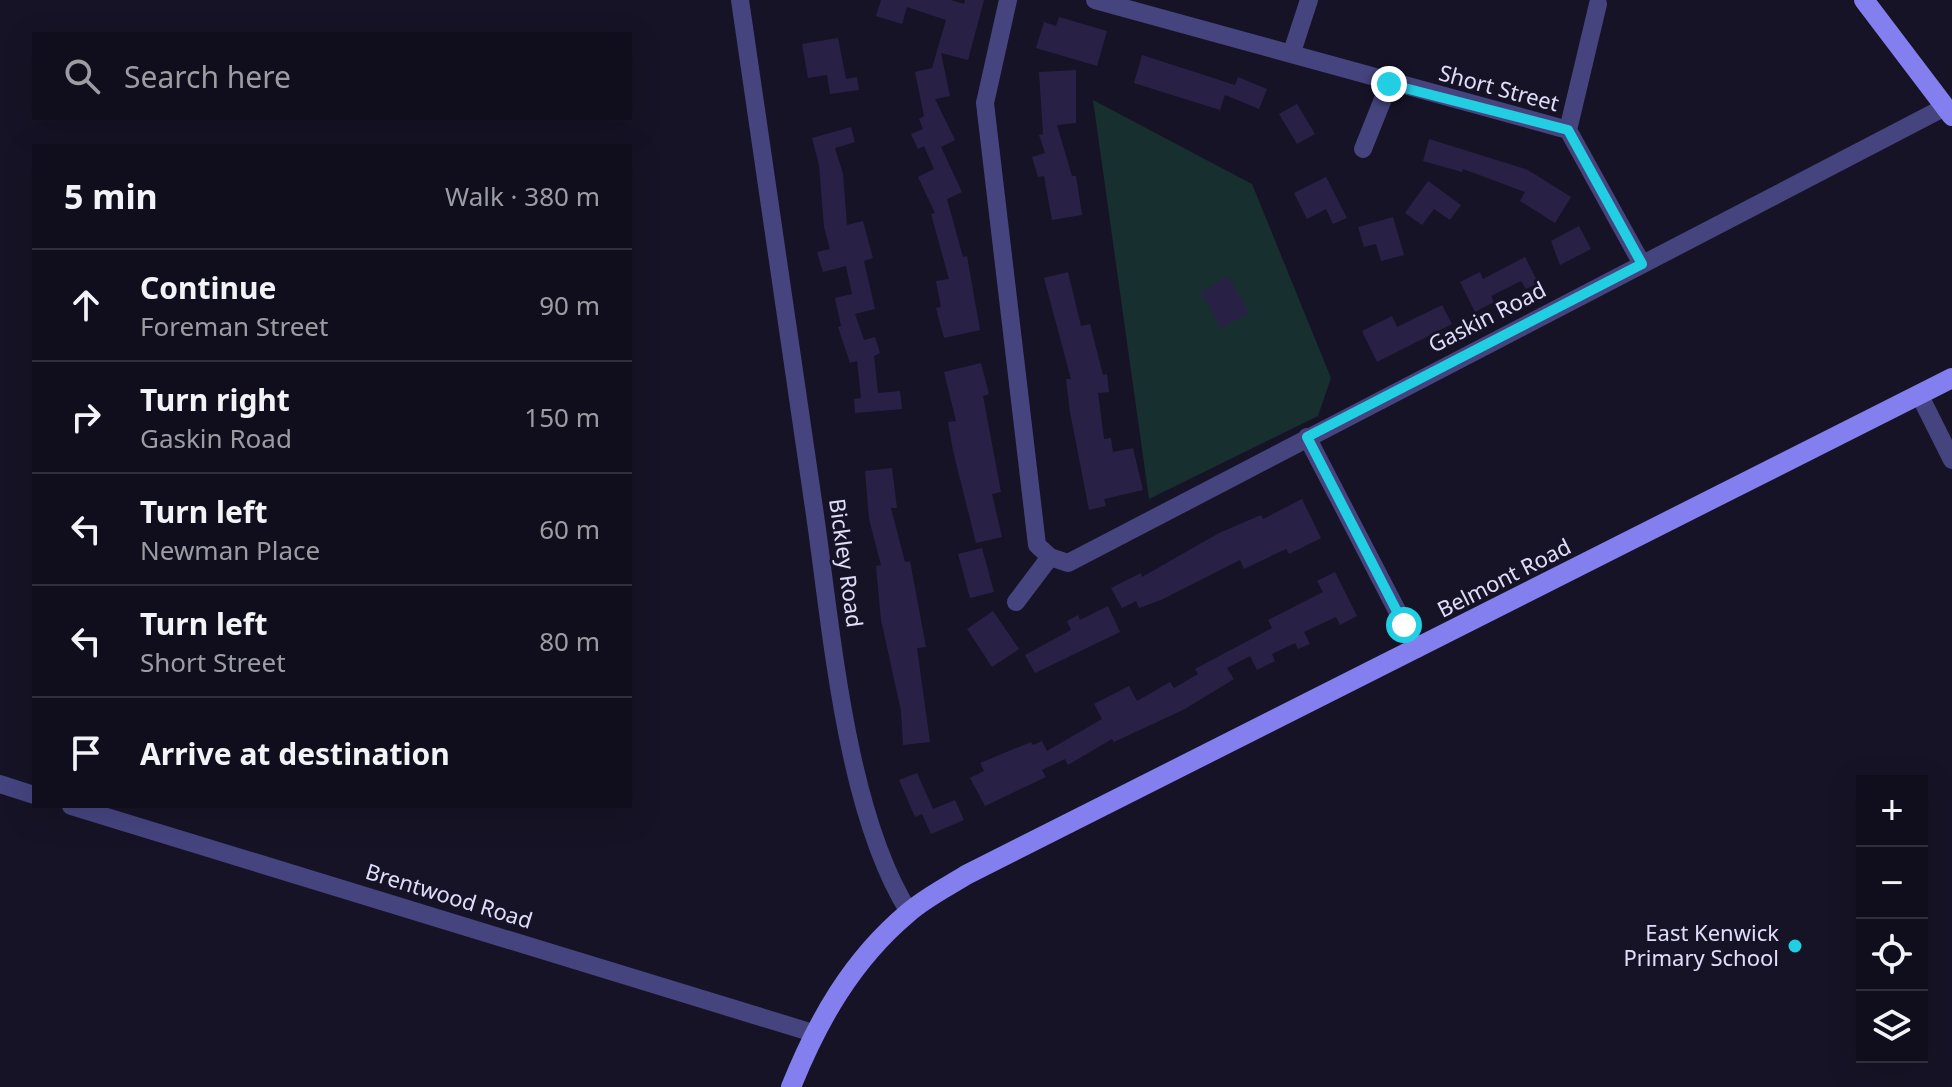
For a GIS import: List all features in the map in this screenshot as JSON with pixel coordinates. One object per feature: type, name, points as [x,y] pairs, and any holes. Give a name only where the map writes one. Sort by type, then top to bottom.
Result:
[{"type":"street","name":"Bickley Road","points":[[740,0],[832,637],[858,777],[881,859],[909,912]]},
{"type":"street","points":[[1008,0],[985,103],[1037,545],[1050,557],[1016,602]]},
{"type":"street","name":"Short Street","points":[[1095,0],[1292,52],[1389,84],[1568,130]]},
{"type":"street","points":[[1292,52],[1309,0]]},
{"type":"street","points":[[1864,0],[1948,112]]},
{"type":"street","points":[[1598,4],[1568,130],[1642,264]]},
{"type":"street","points":[[1363,149],[1389,84]]},
{"type":"street","name":"Gaskin Road","points":[[1050,557],[1068,563],[1642,264],[1948,112]]},
{"type":"street","name":"Belmont Road","points":[[909,912],[966,875],[1952,378]]},
{"type":"street","points":[[1919,394],[1952,460]]},
{"type":"street","points":[[1307,437],[1417,649]]},
{"type":"street","points":[[0,784],[32,794]]},
{"type":"street","name":"Brentwood Road","points":[[78,808],[813,1033]]},
{"type":"street","points":[[791,1087],[813,1033],[849,973],[909,912]]},
{"type":"green space","points":[[1093,100],[1252,184],[1331,378],[1318,416],[1149,499]]},
{"type":"building","points":[[881,0],[951,0],[964,4],[965,0],[984,0],[968,60],[941,53],[950,96],[935,99],[955,140],[941,147],[962,192],[947,199],[963,257],[967,256],[980,330],[944,338],[936,308],[941,307],[936,281],[949,279],[931,214],[935,213],[918,177],[934,169],[924,146],[918,149],[911,134],[923,129],[919,119],[924,116],[915,72],[932,68],[946,20],[907,7],[902,24],[876,16]]},
{"type":"building","points":[[1059,17],[1107,31],[1097,66],[1036,48],[1044,22],[1056,26]]},
{"type":"building","points":[[838,38],[846,79],[857,77],[859,90],[830,94],[827,75],[808,78],[802,44]]},
{"type":"building","points":[[1142,55],[1235,85],[1238,77],[1267,89],[1259,109],[1225,95],[1220,110],[1134,83]]},
{"type":"building","points":[[1076,70],[1076,123],[1057,125],[1072,176],[1076,176],[1082,215],[1052,220],[1044,176],[1038,177],[1032,157],[1045,153],[1039,135],[1043,134],[1039,72]]},
{"type":"building","points":[[1297,104],[1315,134],[1297,144],[1279,114]]},
{"type":"building","points":[[851,127],[855,142],[835,148],[843,174],[847,225],[863,221],[873,258],[864,261],[875,309],[855,314],[864,340],[875,337],[880,353],[874,356],[878,393],[900,391],[902,409],[855,413],[854,399],[861,398],[857,361],[850,363],[838,327],[841,326],[835,298],[852,294],[846,266],[823,272],[817,252],[830,249],[824,227],[819,165],[812,138]]},
{"type":"building","points":[[1429,139],[1528,170],[1571,197],[1555,223],[1520,201],[1525,192],[1463,169],[1462,172],[1423,161]]},
{"type":"building","points":[[1326,177],[1347,218],[1333,224],[1326,209],[1307,219],[1294,193]]},
{"type":"building","points":[[1428,181],[1461,205],[1450,220],[1434,209],[1422,225],[1405,213]]},
{"type":"building","points":[[1393,217],[1404,255],[1381,261],[1376,244],[1364,247],[1358,227]]},
{"type":"building","points":[[1579,226],[1591,249],[1560,265],[1551,241]]},
{"type":"building","points":[[1525,257],[1538,283],[1526,289],[1521,281],[1491,296],[1494,302],[1475,312],[1460,282],[1480,272],[1483,279]]},
{"type":"building","points":[[1068,272],[1081,326],[1090,324],[1103,375],[1107,374],[1109,392],[1098,393],[1104,439],[1111,438],[1113,452],[1133,448],[1143,490],[1104,499],[1106,506],[1089,510],[1070,412],[1066,379],[1071,379],[1044,278]]},
{"type":"building","points":[[1228,276],[1249,313],[1221,328],[1201,292]]},
{"type":"building","points":[[1442,305],[1452,324],[1377,362],[1362,331],[1392,316],[1397,327]]},
{"type":"building","points":[[981,363],[989,394],[983,396],[1001,492],[992,494],[1002,537],[976,543],[953,451],[948,422],[956,421],[944,372]]},
{"type":"building","points":[[892,468],[897,508],[891,508],[905,562],[910,561],[926,647],[917,648],[930,742],[903,745],[901,711],[881,620],[876,566],[881,565],[869,519],[865,471]]},
{"type":"building","points":[[1302,499],[1321,538],[1289,554],[1286,549],[1244,569],[1240,560],[1139,608],[1136,601],[1122,608],[1111,588],[1141,573],[1142,577],[1219,533],[1261,515],[1263,519]]},
{"type":"building","points":[[982,548],[994,592],[970,598],[958,554]]},
{"type":"building","points":[[1335,572],[1357,616],[1340,625],[1336,617],[1304,632],[1310,644],[1298,649],[1295,643],[1272,654],[1275,661],[1257,670],[1250,656],[1227,668],[1234,679],[1185,709],[1114,742],[1112,739],[1068,765],[1065,759],[1042,770],[1046,777],[985,806],[970,778],[984,771],[980,763],[1031,742],[1033,745],[1042,741],[1047,751],[1102,719],[1094,704],[1129,686],[1137,701],[1170,682],[1174,688],[1198,674],[1195,669],[1272,628],[1268,620],[1323,592],[1317,581]]},
{"type":"building","points":[[1108,606],[1120,632],[1035,673],[1025,655],[1071,630],[1067,621],[1078,615],[1080,620]]},
{"type":"building","points":[[993,611],[1019,649],[992,667],[967,629]]},
{"type":"building","points":[[917,773],[933,809],[955,800],[964,820],[931,834],[922,814],[915,817],[899,780]]},
{"type":"place","name":"East Kenwick Primary School","points":[[1795,946]]},
{"type":"route","points":[[1389,84],[1568,130],[1642,264],[1307,437],[1404,625]]}]
